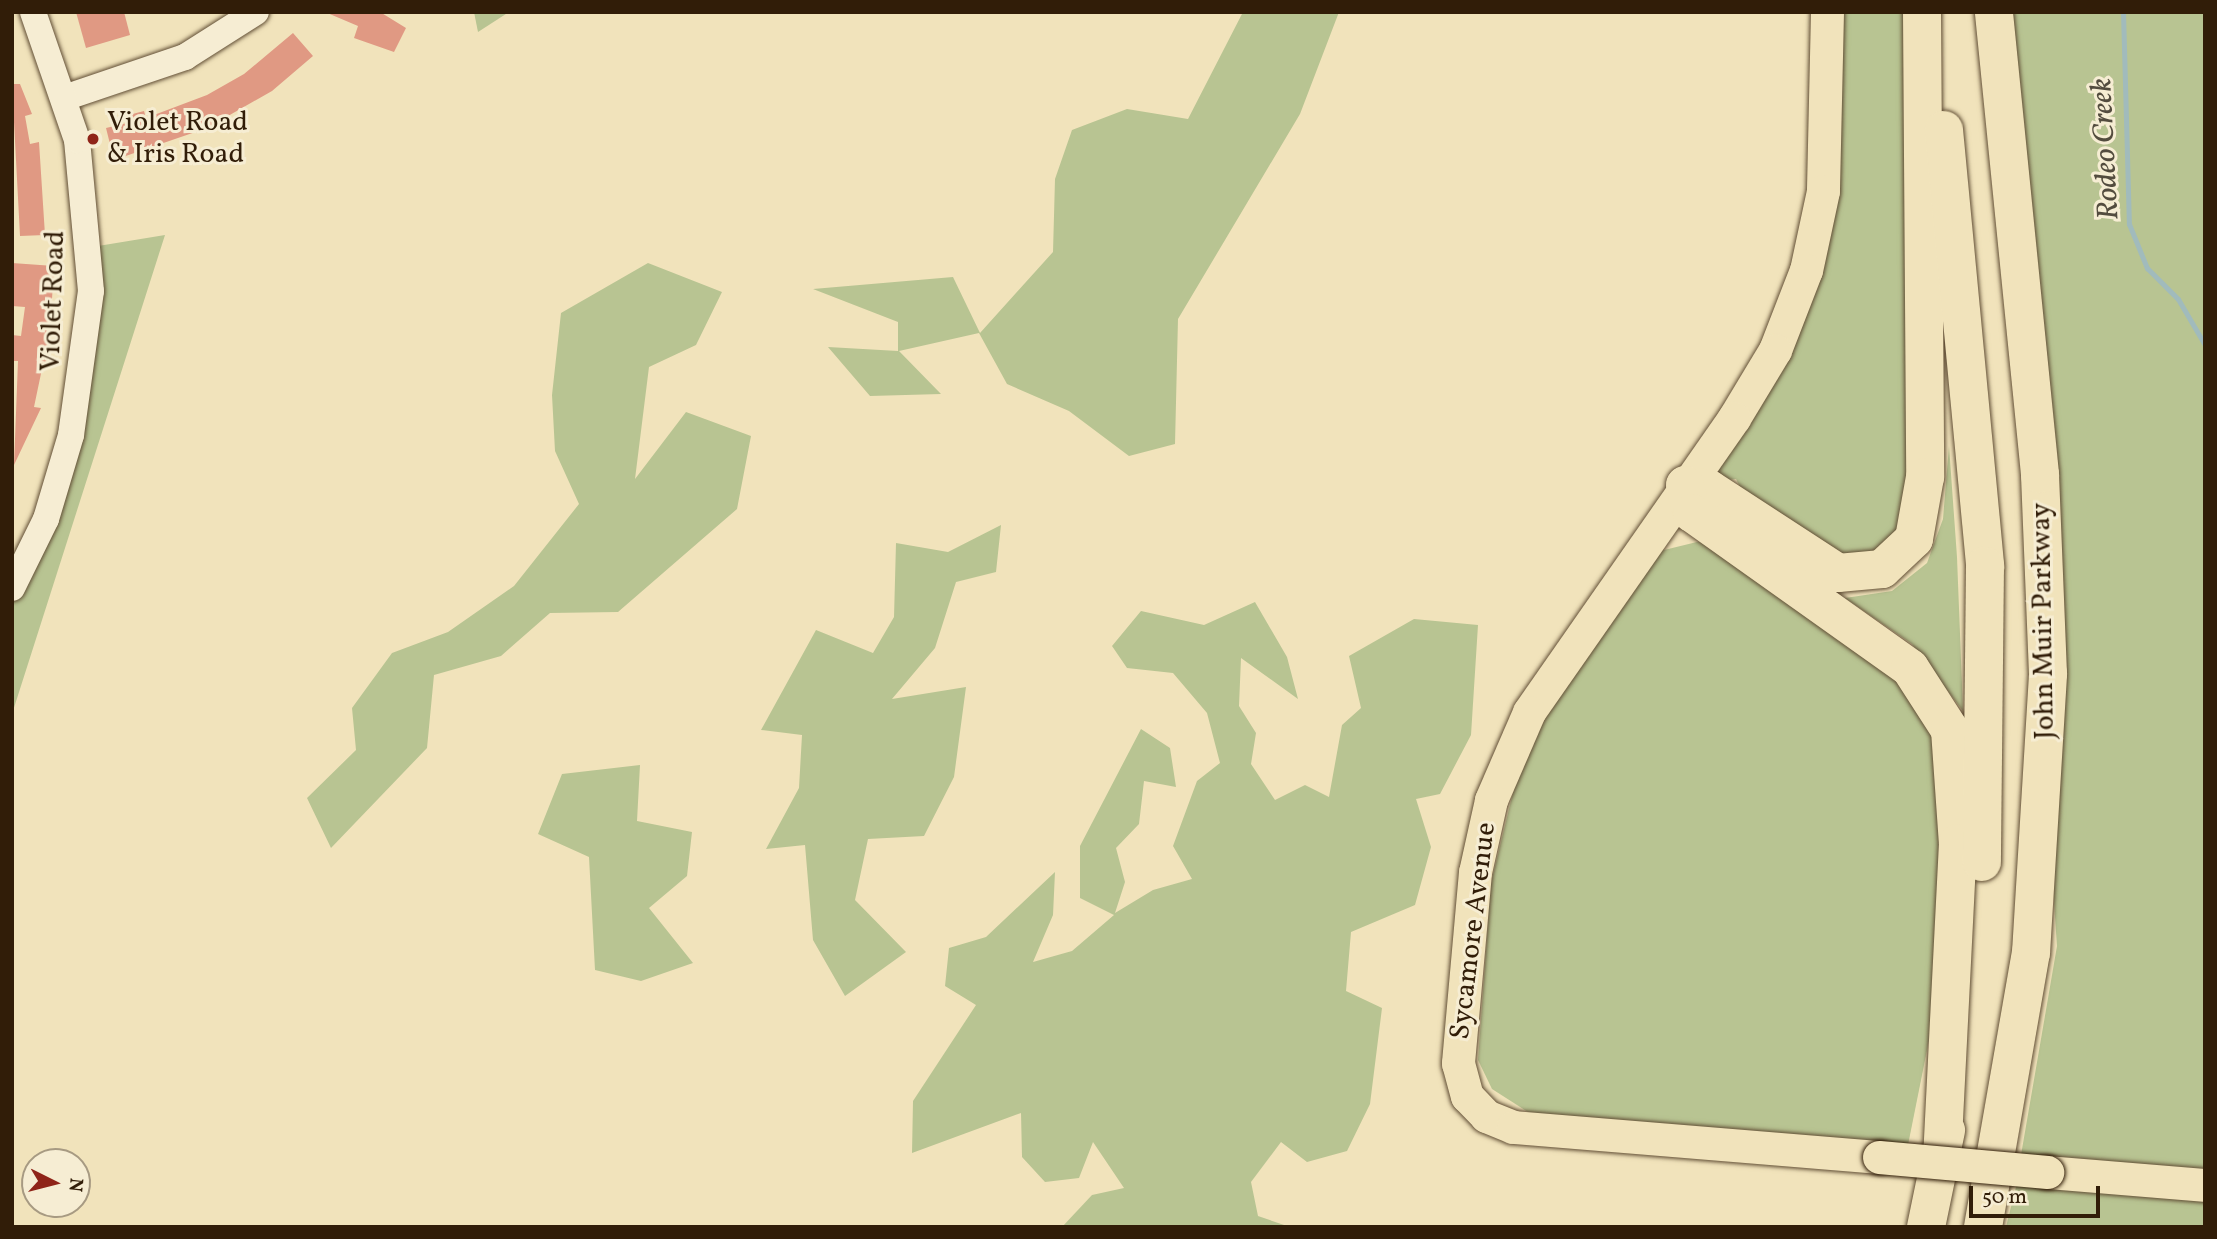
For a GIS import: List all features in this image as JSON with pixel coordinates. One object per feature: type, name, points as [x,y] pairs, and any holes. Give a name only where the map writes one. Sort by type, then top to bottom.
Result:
[{"type":"highway","points":[[1922,12],[1926,458],[1922,514],[1914,540],[1882,569],[1838,573],[1709,489],[1685,485],[1692,513],[1910,668],[1950,730],[1958,855],[1942,1154]]},
{"type":"highway","name":"John Muir Parkway","points":[[1926,1227],[1942,1154],[1975,938],[1988,702],[1980,491],[1932,12]]},
{"type":"highway","name":"John Muir Parkway","points":[[1983,1227],[2031,953],[2048,674],[2037,435],[1994,12]]},
{"type":"main road","name":"Sycamore Avenue","points":[[1827,12],[1823,191],[1806,270],[1775,350],[1529,712],[1491,800],[1475,872],[1458,1062],[1467,1096],[1486,1116],[1513,1127],[2205,1185]]},
{"type":"street","name":"Violet Road","points":[[12,588],[59,478],[88,342],[92,247],[67,97],[33,12]]},
{"type":"street","points":[[67,97],[185,57],[256,12]]},
{"type":"green space","points":[[474,12],[509,12],[478,32]]},
{"type":"green space","points":[[1243,12],[1339,12],[1300,114],[1178,319],[1175,444],[1129,456],[1069,411],[1007,384],[979,333],[899,351],[941,394],[870,396],[828,347],[898,351],[898,322],[813,289],[953,277],[980,333],[1053,252],[1055,179],[1072,130],[1127,109],[1188,119]]},
{"type":"green space","points":[[1827,12],[1907,12],[1910,507],[1888,548],[1851,563],[1743,493],[1736,479],[1685,485],[1806,270]]},
{"type":"green space","points":[[1994,12],[2205,12],[2205,1172],[2021,1155],[2057,946]]},
{"type":"green space","points":[[165,235],[12,714],[12,588],[46,519],[92,247]]},
{"type":"green space","points":[[648,263],[722,292],[696,345],[649,367],[635,479],[686,412],[751,436],[737,509],[618,612],[550,613],[501,656],[434,675],[427,748],[331,848],[307,798],[356,750],[352,708],[392,653],[448,632],[514,586],[579,504],[555,451],[552,395],[561,313]]},
{"type":"green space","points":[[1949,446],[1957,557],[1963,711],[1912,644],[1845,598],[1892,591],[1927,563],[1943,519]]},
{"type":"green space","points":[[1001,525],[996,572],[956,582],[935,648],[892,699],[966,687],[954,777],[924,836],[868,839],[855,900],[906,952],[845,996],[813,940],[805,845],[766,849],[799,788],[802,735],[761,730],[816,630],[873,653],[894,617],[896,543],[948,552]]},
{"type":"green space","points":[[1701,541],[1883,660],[1944,754],[1936,1005],[1908,1145],[1531,1114],[1492,1089],[1478,1060],[1491,883],[1518,772],[1552,705],[1660,551]]},
{"type":"green space","points":[[1255,602],[1287,657],[1298,699],[1241,658],[1239,706],[1256,733],[1251,764],[1275,800],[1305,785],[1329,797],[1342,725],[1361,708],[1349,656],[1414,619],[1478,625],[1471,735],[1440,794],[1416,799],[1431,847],[1415,905],[1351,932],[1346,991],[1382,1008],[1370,1104],[1347,1151],[1307,1162],[1281,1142],[1251,1182],[1258,1216],[1290,1227],[1062,1227],[1092,1195],[1124,1188],[1093,1142],[1079,1178],[1045,1182],[1022,1157],[1021,1113],[912,1153],[913,1101],[976,1005],[945,986],[949,948],[986,937],[1055,872],[1053,915],[1033,962],[1072,951],[1114,915],[1080,898],[1080,846],[1141,729],[1170,748],[1176,787],[1144,781],[1139,824],[1116,848],[1125,882],[1115,913],[1153,890],[1192,879],[1173,846],[1197,781],[1220,763],[1207,713],[1173,673],[1127,668],[1112,646],[1141,611],[1204,625]]},
{"type":"green space","points":[[640,765],[637,821],[692,832],[687,876],[649,908],[693,963],[641,981],[595,970],[589,857],[538,834],[562,774]]},
{"type":"green space","points":[[2017,1183],[2205,1198],[2205,1227],[2006,1227]]},
{"type":"building","points":[[76,12],[124,12],[130,35],[86,48]]},
{"type":"building","points":[[325,12],[380,12],[406,28],[394,52],[354,38],[358,26]]},
{"type":"building","points":[[293,33],[313,56],[272,91],[207,128],[114,160],[106,128],[127,123],[125,116],[144,111],[146,118],[207,95],[244,74]]},
{"type":"building","points":[[12,84],[20,84],[32,114],[25,116],[30,144],[39,142],[45,235],[20,236]]},
{"type":"building","points":[[12,263],[54,266],[48,365],[43,364],[34,407],[41,408],[14,465],[18,361],[12,361],[12,335],[21,336],[25,307],[12,306]]},
{"type":"waterway","name":"Rodeo Creek","points":[[2123,12],[2129,224],[2147,268],[2178,299],[2205,345]]},
{"type":"place","name":"Violet Road & Iris Road","points":[[93,139]]}]
